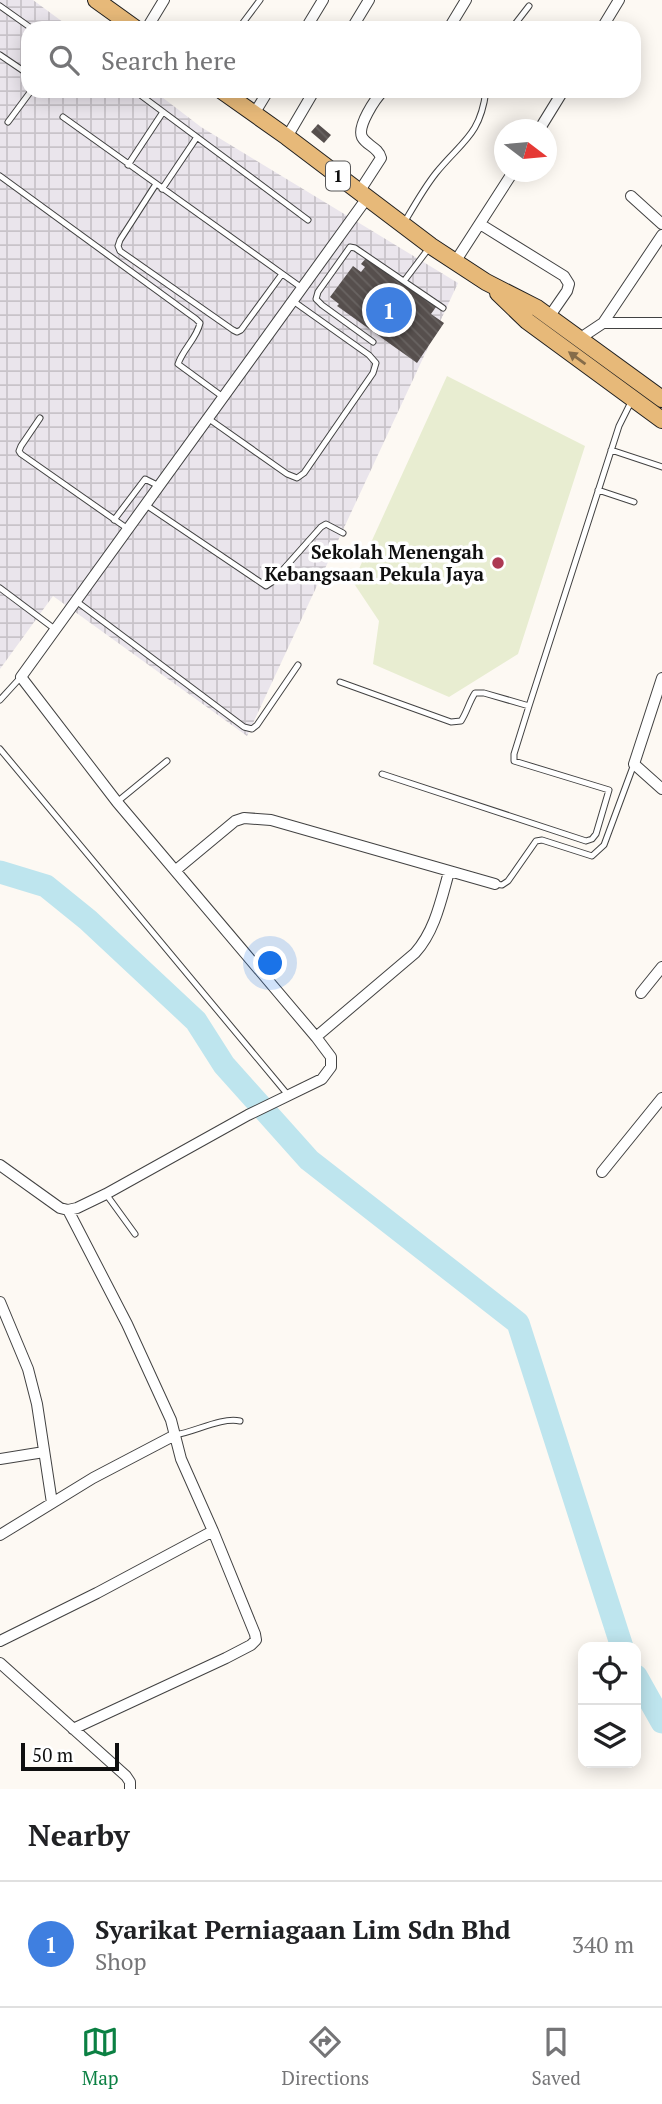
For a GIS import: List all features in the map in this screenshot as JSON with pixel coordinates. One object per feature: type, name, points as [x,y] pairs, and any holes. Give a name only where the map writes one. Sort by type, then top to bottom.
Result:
[{"type":"main road","points":[[96,0],[125,21]]},
{"type":"main road","name":"1","points":[[232,98],[431,246],[486,282],[537,308],[662,399]]},
{"type":"main road","name":"1","points":[[486,282],[527,321],[662,420]]},
{"type":"street","points":[[151,21],[164,0]]},
{"type":"street","points":[[310,21],[323,0]]},
{"type":"street","points":[[356,21],[369,0]]},
{"type":"street","points":[[453,21],[466,0]]},
{"type":"street","points":[[606,21],[619,0]]},
{"type":"street","points":[[254,114],[264,98]]},
{"type":"street","points":[[287,137],[310,98]]},
{"type":"street","points":[[0,1164],[60,1208],[77,1208],[248,1115],[321,1079],[331,1067],[331,1057],[316,1037],[117,802],[21,677],[293,301],[363,195],[381,158],[377,150],[363,139],[362,132],[365,119],[377,98]]},
{"type":"street","points":[[546,119],[559,98]]},
{"type":"street","points":[[455,262],[507,182]]},
{"type":"street","points":[[631,196],[662,224]]},
{"type":"street","points":[[480,224],[564,276],[569,284],[567,291],[549,317]]},
{"type":"street","points":[[579,339],[603,323],[662,235]]},
{"type":"street","points":[[603,323],[662,323]]},
{"type":"street","points":[[662,678],[634,764],[662,789]]},
{"type":"street","points":[[176,870],[235,821],[244,818],[271,820],[495,884]]},
{"type":"street","points":[[316,1037],[426,941],[449,872]]},
{"type":"street","points":[[641,993],[662,967]]},
{"type":"street","points":[[602,1172],[662,1098]]},
{"type":"street","points":[[68,1210],[127,1324],[171,1420],[181,1459],[256,1640],[226,1658],[73,1729]]},
{"type":"street","points":[[0,1302],[28,1369],[37,1404],[52,1503]]},
{"type":"street","points":[[0,1535],[93,1478],[175,1435]]},
{"type":"street","points":[[0,1459],[44,1452]]},
{"type":"street","points":[[0,1641],[213,1531]]},
{"type":"street","points":[[0,1663],[126,1776],[130,1789]]},
{"type":"lane","points":[[244,21],[260,0]]},
{"type":"lane","points":[[0,6],[21,21]]},
{"type":"lane","points":[[517,21],[529,6]]},
{"type":"lane","points":[[0,55],[21,69]]},
{"type":"lane","points":[[8,122],[26,98]]},
{"type":"lane","points":[[144,98],[308,220]]},
{"type":"lane","points":[[402,225],[438,171],[478,124],[485,98]]},
{"type":"lane","points":[[128,165],[163,112]]},
{"type":"lane","points":[[62,117],[302,288]]},
{"type":"lane","points":[[162,189],[197,137]]},
{"type":"lane","points":[[0,176],[196,319],[200,323],[199,329],[179,358],[178,364],[223,397]]},
{"type":"lane","points":[[156,184],[120,240],[120,251],[237,332],[282,274]]},
{"type":"lane","points":[[404,281],[431,246]]},
{"type":"lane","points":[[373,342],[316,299],[318,292],[350,247],[355,247],[443,308]]},
{"type":"lane","points":[[208,418],[287,474],[297,478],[304,473],[373,373],[376,363],[369,355],[293,301]]},
{"type":"lane","points":[[382,774],[586,841],[596,834],[609,790],[514,761],[514,754],[619,426],[642,384]]},
{"type":"lane","points":[[40,418],[21,446],[21,454],[128,530]]},
{"type":"lane","points":[[611,450],[662,467]]},
{"type":"lane","points":[[114,520],[145,479],[159,486]]},
{"type":"lane","points":[[598,490],[634,502]]},
{"type":"lane","points":[[146,505],[266,586],[272,583],[321,527],[330,525],[343,533]]},
{"type":"lane","points":[[0,588],[56,629]]},
{"type":"lane","points":[[76,601],[244,727],[253,729],[257,725],[298,665]]},
{"type":"lane","points":[[0,699],[21,677]]},
{"type":"lane","points":[[340,682],[451,722],[461,721],[466,715],[475,693],[484,693],[529,706]]},
{"type":"lane","points":[[0,749],[288,1095]]},
{"type":"lane","points":[[117,802],[167,761]]},
{"type":"lane","points":[[495,884],[502,885],[508,881],[536,841],[542,840],[592,856],[600,851],[634,764]]},
{"type":"lane","points":[[106,1194],[135,1234]]},
{"type":"lane","points":[[175,1435],[231,1419],[240,1421]]},
{"type":"shaded area","points":[[0,0],[33,0],[62,21],[21,21],[21,98],[163,98],[201,127],[458,283],[247,736],[53,596],[0,669]]},
{"type":"green space","points":[[447,376],[585,446],[518,654],[449,697],[373,664],[379,621],[353,582]]},
{"type":"building","points":[[318,124],[331,135],[324,143],[311,132]]},
{"type":"building","points":[[367,257],[436,307],[431,314],[444,323],[417,363],[337,306],[339,304],[330,297],[353,266],[361,272],[365,267],[361,264]]},
{"type":"waterway","points":[[0,872],[46,886],[88,920],[196,1021],[224,1065],[309,1160],[518,1323],[620,1642]]},
{"type":"waterway","points":[[641,1685],[662,1722]]},
{"type":"place","name":"Syarikat Perniagaan Lim Sdn Bhd","points":[[389,310]]},
{"type":"place","name":"Sekolah Menengah Kebangsaan Pekula Jaya","points":[[498,563]]}]
